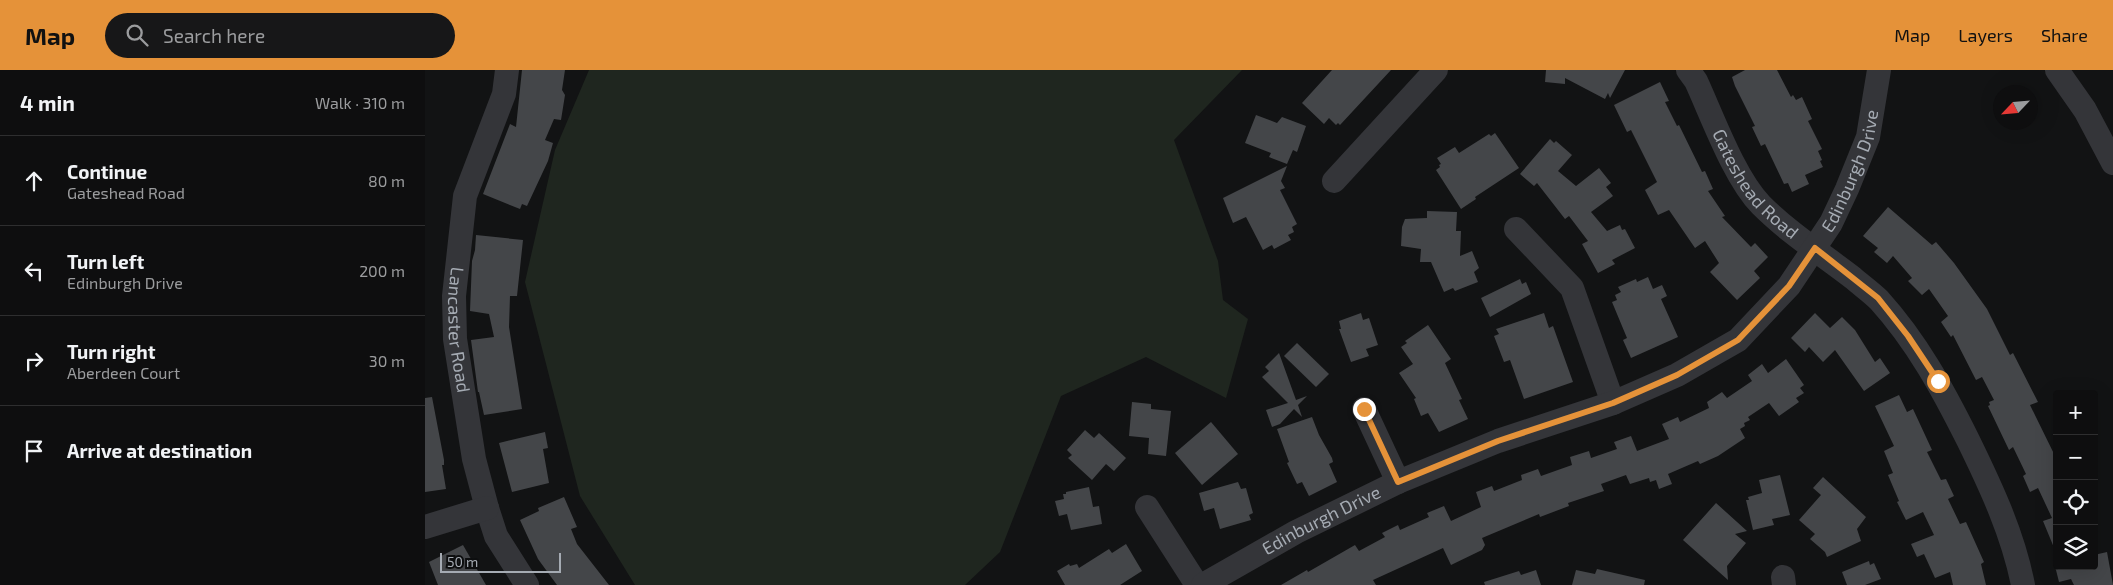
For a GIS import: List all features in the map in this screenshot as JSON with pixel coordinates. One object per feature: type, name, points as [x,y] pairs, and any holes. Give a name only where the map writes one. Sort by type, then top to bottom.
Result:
[{"type":"street","name":"Lancaster Road","points":[[507,70],[504,94],[465,196],[453,296],[455,339],[472,449],[487,508],[497,536],[527,585]]},
{"type":"street","points":[[1334,181],[1436,70]]},
{"type":"street","name":"Gateshead Road","points":[[1688,70],[1696,81],[1747,188],[1761,204],[1794,234],[1815,248],[1878,298],[1908,336],[1938,381],[1997,502],[2017,557],[2023,585]]},
{"type":"street","name":"Edinburgh Drive","points":[[1203,585],[1296,532],[1398,482],[1498,441],[1613,403],[1677,375],[1738,340],[1789,286],[1831,224],[1868,137],[1879,70]]},
{"type":"street","points":[[2057,70],[2085,110],[2113,163]]},
{"type":"street","points":[[1516,229],[1572,288],[1613,403]]},
{"type":"street","points":[[1364,409],[1398,482]]},
{"type":"street","points":[[1147,507],[1197,585]]},
{"type":"street","points":[[425,527],[487,508]]},
{"type":"shaded area","points":[[589,70],[1242,70],[1174,140],[1218,261],[1223,300],[1248,319],[1226,398],[1146,357],[1061,396],[1000,552],[965,585],[635,585],[580,496],[525,282],[555,150]]},
{"type":"building","points":[[522,70],[565,70],[562,90],[565,95],[561,120],[554,119],[545,140],[553,143],[548,161],[527,206],[522,204],[520,209],[483,194],[510,124],[516,127]]},
{"type":"building","points":[[1332,70],[1391,70],[1340,125],[1338,123],[1336,125],[1329,118],[1324,124],[1302,103]]},
{"type":"building","points":[[1546,70],[1625,70],[1610,98],[1608,93],[1605,99],[1565,78],[1565,84],[1545,82]]},
{"type":"building","points":[[1745,70],[1777,70],[1791,97],[1793,95],[1796,100],[1802,97],[1812,119],[1808,121],[1822,149],[1818,151],[1823,167],[1805,175],[1809,184],[1792,192],[1788,183],[1784,184],[1765,144],[1761,146],[1752,127],[1755,126],[1735,86],[1732,77]]},
{"type":"building","points":[[1660,82],[1669,101],[1665,102],[1677,126],[1679,125],[1702,172],[1705,171],[1713,189],[1708,191],[1725,216],[1722,217],[1751,247],[1755,243],[1768,257],[1754,271],[1760,278],[1737,300],[1710,272],[1719,263],[1705,241],[1695,248],[1669,210],[1658,215],[1645,190],[1657,182],[1631,130],[1627,132],[1614,105]]},
{"type":"building","points":[[1256,115],[1277,123],[1282,117],[1306,126],[1297,152],[1293,150],[1287,164],[1269,157],[1271,153],[1245,143]]},
{"type":"building","points":[[1495,133],[1519,168],[1475,197],[1476,199],[1461,209],[1436,170],[1441,164],[1437,158],[1455,147],[1459,153],[1489,134],[1491,136]]},
{"type":"building","points":[[1550,139],[1554,143],[1556,141],[1572,155],[1558,171],[1576,186],[1599,168],[1611,183],[1606,187],[1613,196],[1591,212],[1607,231],[1620,225],[1622,230],[1625,229],[1635,248],[1612,260],[1615,264],[1598,273],[1582,244],[1588,241],[1569,216],[1565,219],[1537,183],[1534,186],[1520,174]]},
{"type":"building","points":[[1287,166],[1281,181],[1285,188],[1280,190],[1297,224],[1292,227],[1294,232],[1288,235],[1291,240],[1274,249],[1272,245],[1263,250],[1246,217],[1233,223],[1223,198]]},
{"type":"building","points":[[1888,207],[1932,245],[1936,242],[1954,263],[1987,309],[2010,355],[2013,353],[2038,402],[2030,405],[2053,452],[2053,545],[2043,521],[2052,518],[2038,488],[2030,492],[2023,476],[2026,474],[2013,447],[2009,450],[1988,406],[1990,405],[1989,402],[1994,400],[1982,377],[1976,380],[1953,335],[1951,337],[1941,322],[1948,316],[1929,289],[1922,295],[1908,281],[1912,278],[1893,256],[1887,263],[1874,252],[1878,248],[1863,236]]},
{"type":"building","points":[[1427,211],[1457,212],[1456,231],[1461,231],[1460,256],[1472,251],[1479,268],[1474,272],[1478,282],[1455,291],[1453,288],[1444,292],[1431,262],[1420,262],[1421,249],[1401,246],[1402,227],[1405,219],[1427,218]]},
{"type":"building","points":[[476,235],[523,240],[517,296],[510,296],[509,327],[522,409],[484,415],[478,392],[471,340],[494,337],[489,314],[470,311],[472,261]]},
{"type":"building","points":[[1648,277],[1653,289],[1662,285],[1667,296],[1661,299],[1678,337],[1631,358],[1623,340],[1627,338],[1612,302],[1617,300],[1615,295],[1621,292],[1618,287],[1636,279],[1637,282]]},
{"type":"building","points":[[1520,279],[1522,284],[1526,282],[1531,294],[1490,317],[1481,298]]},
{"type":"building","points":[[1361,313],[1363,320],[1369,318],[1378,345],[1366,349],[1369,356],[1351,362],[1339,329],[1341,329],[1339,321]]},
{"type":"building","points":[[1544,313],[1549,328],[1553,326],[1573,382],[1524,399],[1510,360],[1504,362],[1494,336],[1499,334],[1496,329]]},
{"type":"building","points":[[1815,313],[1830,328],[1842,317],[1855,330],[1875,362],[1880,358],[1890,373],[1864,391],[1835,350],[1823,362],[1809,347],[1805,352],[1791,338]]},
{"type":"building","points":[[1428,325],[1451,359],[1445,363],[1462,399],[1459,400],[1468,419],[1439,432],[1428,413],[1421,416],[1414,399],[1416,398],[1399,373],[1413,364],[1401,347],[1407,343],[1405,341]]},
{"type":"building","points":[[1297,343],[1329,374],[1316,387],[1284,356]]},
{"type":"building","points":[[1279,353],[1296,400],[1307,396],[1298,405],[1302,417],[1294,409],[1280,424],[1272,427],[1266,410],[1288,403],[1262,377],[1269,371],[1265,367]]},
{"type":"building","points":[[1786,359],[1804,385],[1800,388],[1804,393],[1796,398],[1799,402],[1779,416],[1769,403],[1748,417],[1750,420],[1744,423],[1745,426],[1740,429],[1745,438],[1718,456],[1700,464],[1698,461],[1668,474],[1672,484],[1659,489],[1656,480],[1650,482],[1649,478],[1630,484],[1626,475],[1601,484],[1604,491],[1568,503],[1569,506],[1540,517],[1539,514],[1482,538],[1485,545],[1482,550],[1451,565],[1443,548],[1373,580],[1376,585],[1281,585],[1355,545],[1359,551],[1385,537],[1382,533],[1398,525],[1400,530],[1429,517],[1427,513],[1444,506],[1451,521],[1481,507],[1476,492],[1492,486],[1494,491],[1522,480],[1521,475],[1538,469],[1541,476],[1572,465],[1570,457],[1589,451],[1591,458],[1617,449],[1614,442],[1631,436],[1637,451],[1669,439],[1662,424],[1678,417],[1680,422],[1709,408],[1707,402],[1722,392],[1727,398],[1752,381],[1748,375],[1762,364],[1768,373]]},
{"type":"building","points":[[1899,395],[1907,412],[1913,409],[1932,450],[1927,452],[1941,480],[1946,479],[1954,496],[1948,499],[1960,524],[1966,522],[1984,562],[1981,564],[1986,585],[1953,585],[1950,572],[1935,578],[1924,554],[1917,557],[1911,544],[1934,535],[1923,512],[1906,520],[1897,502],[1899,501],[1888,475],[1893,473],[1884,451],[1894,446],[1875,406]]},
{"type":"building","points":[[432,397],[444,460],[444,465],[442,465],[446,489],[425,492],[425,398]]},
{"type":"building","points":[[1132,402],[1151,404],[1151,409],[1171,411],[1166,456],[1148,454],[1149,438],[1129,436]]},
{"type":"building","points":[[1312,417],[1319,435],[1332,458],[1333,462],[1329,464],[1337,482],[1309,496],[1302,482],[1297,484],[1287,463],[1289,462],[1277,429]]},
{"type":"building","points":[[1211,422],[1238,454],[1202,485],[1175,453]]},
{"type":"building","points":[[1085,430],[1094,438],[1099,433],[1126,458],[1114,471],[1106,464],[1092,480],[1068,458],[1072,455],[1067,450]]},
{"type":"building","points":[[545,432],[548,448],[543,449],[549,483],[512,492],[499,443]]},
{"type":"building","points":[[1780,475],[1790,515],[1772,519],[1774,525],[1753,530],[1746,500],[1749,500],[1748,497],[1762,493],[1759,480]]},
{"type":"building","points":[[1823,477],[1866,517],[1857,529],[1861,541],[1827,557],[1825,552],[1810,539],[1815,534],[1799,520],[1821,495],[1813,488]]},
{"type":"building","points":[[1238,482],[1241,489],[1246,488],[1253,513],[1249,515],[1251,520],[1220,529],[1214,508],[1204,511],[1199,493]]},
{"type":"building","points":[[1089,487],[1093,507],[1099,506],[1102,524],[1071,530],[1067,514],[1059,516],[1055,501],[1064,499],[1063,494],[1066,494],[1066,492]]},
{"type":"building","points":[[564,497],[577,527],[571,529],[577,544],[609,585],[557,585],[538,559],[520,520],[539,511],[538,508]]},
{"type":"building","points":[[1716,503],[1747,531],[1735,534],[1746,543],[1727,566],[1728,580],[1683,540]]},
{"type":"building","points":[[1126,544],[1142,571],[1120,585],[1065,585],[1057,571],[1069,564],[1070,566],[1077,564],[1079,568],[1109,549],[1112,553]]},
{"type":"building","points":[[463,545],[486,585],[438,585],[429,562]]},
{"type":"building","points":[[2107,552],[2113,585],[2074,585],[2071,579],[2059,582],[2056,570],[2098,570],[2098,554]]},
{"type":"building","points":[[1869,561],[1870,565],[1874,563],[1881,579],[1865,585],[1847,585],[1842,572]]},
{"type":"building","points":[[1597,569],[1645,580],[1644,585],[1572,585],[1576,570],[1595,574]]},
{"type":"building","points":[[1536,570],[1541,585],[1485,585],[1484,582],[1519,571],[1521,575]]},
{"type":"route","points":[[1364,409],[1398,482],[1498,441],[1613,403],[1677,375],[1738,340],[1789,286],[1815,248],[1878,298],[1908,336],[1938,381]]}]
